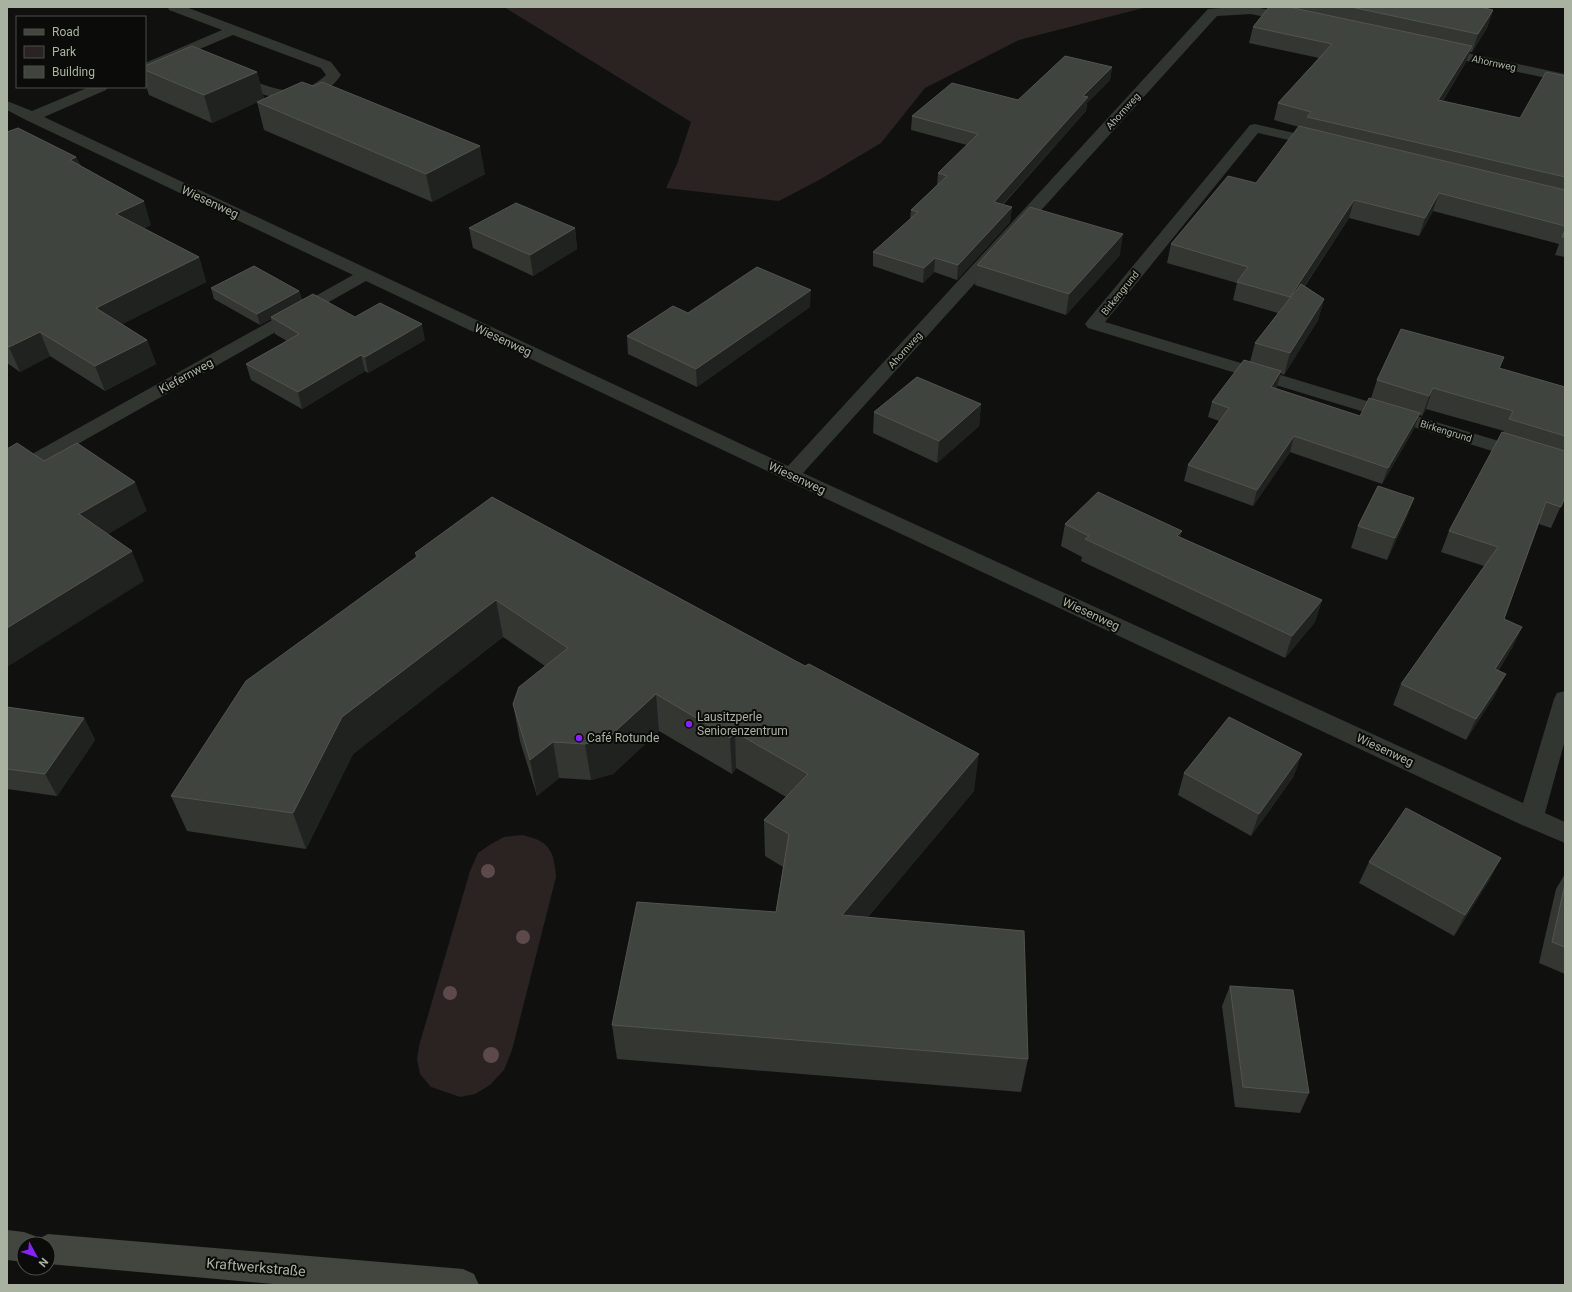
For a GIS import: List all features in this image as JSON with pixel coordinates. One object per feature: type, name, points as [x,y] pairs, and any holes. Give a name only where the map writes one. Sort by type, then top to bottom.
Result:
[{"type":"main road","name":"Kraftwerkstraße","points":[[56,1250],[463,1285]]},
{"type":"street","points":[[174,7],[326,65],[334,75],[324,86],[305,94],[283,96],[264,91],[220,74]]},
{"type":"street","name":"Ahornweg","points":[[791,476],[1213,12],[1251,10],[1305,22]]},
{"type":"street","points":[[146,68],[233,30]]},
{"type":"street","name":"Ahornweg","points":[[1427,48],[1565,78]]},
{"type":"street","points":[[173,56],[193,64]]},
{"type":"street","points":[[31,117],[99,88]]},
{"type":"street","name":"Wiesenweg","points":[[7,105],[791,476],[1565,833]]},
{"type":"street","name":"Birkengrund","points":[[1332,146],[1255,128],[1094,324],[1565,467]]},
{"type":"street","name":"Kiefernweg","points":[[7,476],[364,275]]},
{"type":"street","points":[[1531,818],[1565,699]]},
{"type":"green space","points":[[504,7],[1147,7],[1019,40],[925,88],[881,143],[819,180],[779,201],[666,188],[677,164],[691,122]]},
{"type":"green space","points":[[522,835],[538,840],[548,848],[554,860],[556,877],[512,1050],[504,1070],[490,1085],[475,1094],[460,1097],[431,1087],[420,1074],[417,1059],[419,1046],[470,871],[478,853],[504,837]]},
{"type":"building","points":[[1269,7],[1289,7],[1472,46],[1438,100],[1520,118],[1546,72],[1565,76],[1565,177],[1307,117],[1311,112],[1278,103],[1332,44],[1253,27]]},
{"type":"building","points":[[1351,7],[1481,7],[1493,10],[1478,34]]},
{"type":"building","points":[[192,46],[257,72],[204,95],[146,70],[146,66]]},
{"type":"building","points":[[1065,56],[1112,67],[1083,96],[1088,97],[994,202],[1012,207],[958,265],[935,258],[924,268],[873,252],[918,212],[911,210],[947,176],[938,173],[978,134],[912,116],[952,83],[1018,100]]},
{"type":"building","points":[[302,82],[313,86],[322,82],[480,146],[426,174],[257,102]]},
{"type":"building","points":[[1299,126],[1565,190],[1565,226],[1439,193],[1425,218],[1354,200],[1290,297],[1237,282],[1248,267],[1171,244],[1228,176],[1256,183]]},
{"type":"building","points":[[18,128],[76,157],[70,160],[144,201],[116,214],[199,257],[96,308],[147,340],[95,366],[40,332],[9,347],[7,345],[7,132]]},
{"type":"building","points":[[516,203],[575,228],[530,255],[469,228]]},
{"type":"building","points":[[1030,207],[1123,234],[1069,294],[977,265]]},
{"type":"building","points":[[1565,230],[1565,237],[1562,237]]},
{"type":"building","points":[[254,266],[299,291],[257,314],[211,288]]},
{"type":"building","points":[[757,267],[811,290],[696,369],[627,336],[673,306],[688,313]]},
{"type":"building","points":[[1301,284],[1324,299],[1290,353],[1255,343]]},
{"type":"building","points":[[313,294],[355,317],[380,303],[422,324],[365,357],[361,355],[298,392],[246,364],[299,334],[271,317]]},
{"type":"building","points":[[1401,329],[1504,357],[1499,368],[1565,387],[1565,436],[1509,419],[1513,411],[1433,388],[1429,396],[1377,380]]},
{"type":"building","points":[[1244,360],[1281,371],[1271,387],[1360,416],[1369,398],[1420,413],[1388,468],[1294,436],[1257,490],[1188,465],[1229,408],[1212,402]]},
{"type":"building","points":[[917,377],[981,404],[939,441],[874,412]]},
{"type":"building","points":[[1502,432],[1565,451],[1565,497],[1561,507],[1546,502],[1504,619],[1522,627],[1495,669],[1506,674],[1476,719],[1401,684],[1498,547],[1449,531]]},
{"type":"building","points":[[17,443],[44,461],[77,443],[135,482],[79,514],[132,551],[7,628],[7,449]]},
{"type":"building","points":[[1378,486],[1414,498],[1395,538],[1358,526]]},
{"type":"building","points":[[1098,492],[1182,531],[1177,536],[1322,600],[1292,636],[1085,539],[1089,536],[1065,524]]},
{"type":"building","points":[[492,497],[805,666],[809,664],[979,754],[842,915],[1024,931],[1028,1059],[612,1025],[637,902],[776,912],[789,834],[764,820],[808,774],[735,732],[730,738],[656,694],[608,738],[585,744],[553,742],[530,760],[513,704],[519,687],[568,648],[496,600],[342,717],[293,813],[171,796],[246,681],[418,556],[415,553]]},
{"type":"building","points":[[7,707],[84,718],[45,774],[7,769]]},
{"type":"building","points":[[1229,717],[1302,754],[1259,814],[1184,773]]},
{"type":"building","points":[[1406,808],[1501,858],[1465,915],[1369,862]]},
{"type":"building","points":[[1565,884],[1565,947],[1552,942]]},
{"type":"building","points":[[1230,986],[1293,990],[1309,1093],[1243,1087]]},
{"type":"place","name":"Lausitzperle Seniorenzentrum","points":[[689,724]]},
{"type":"place","name":"Café Rotunde","points":[[579,738]]}]
